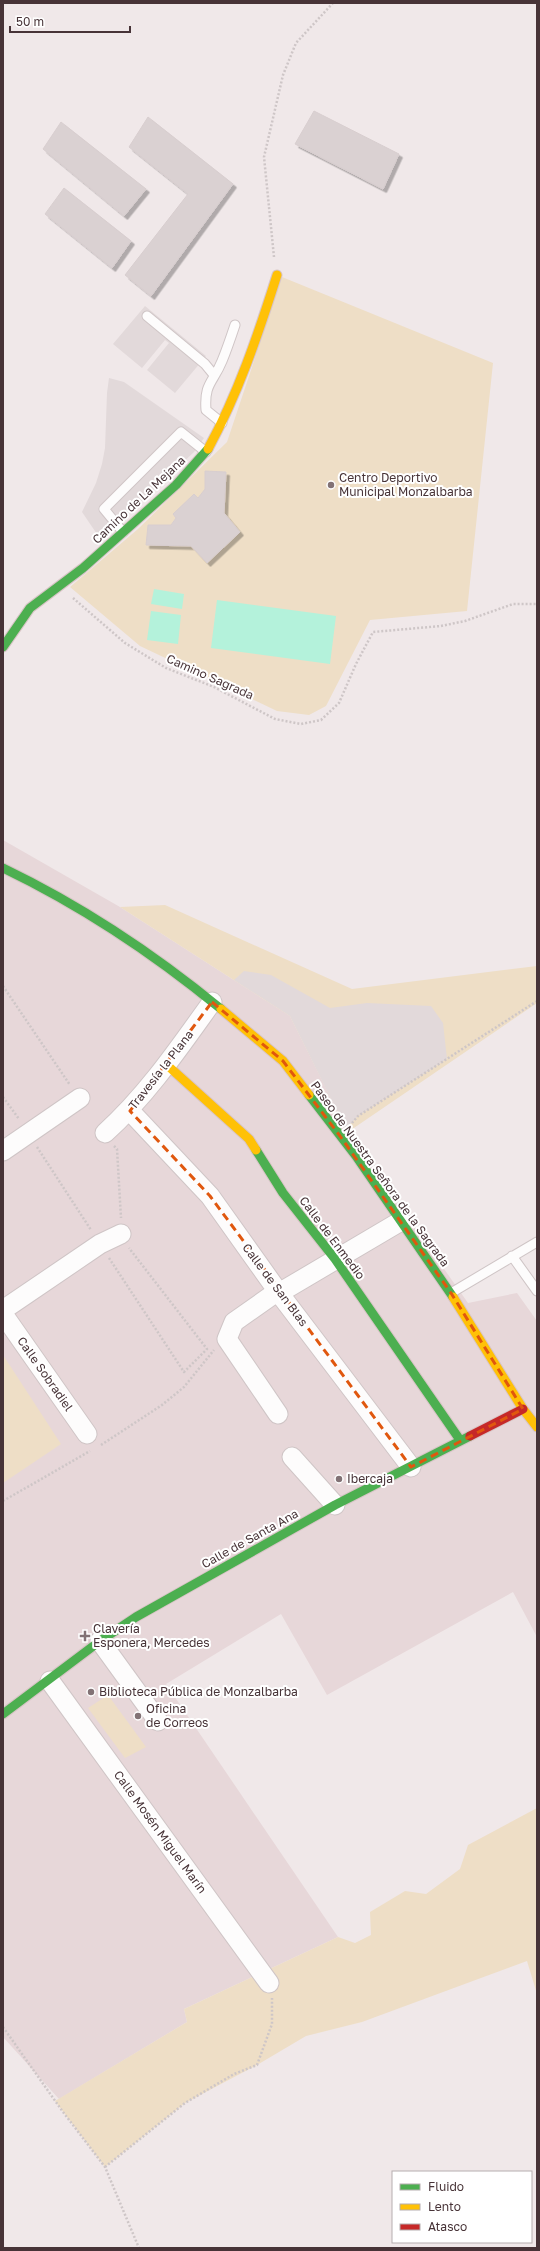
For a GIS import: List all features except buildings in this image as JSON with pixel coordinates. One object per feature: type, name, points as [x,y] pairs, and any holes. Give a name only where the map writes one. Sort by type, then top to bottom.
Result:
[{"type":"street","name":"Camino de La Mejana","points":[[3,647],[30,608],[83,568],[176,485],[206,452],[222,423],[254,345],[277,275]]},
{"type":"street","name":"Paseo de Nuestra Señora de la Sagrada","points":[[3,868],[38,885],[131,942],[212,1002],[283,1062],[340,1136],[401,1221],[451,1293],[523,1409],[537,1427]]},
{"type":"street","name":"Travesía la Plana","points":[[105,1133],[130,1110],[167,1065],[212,1002]]},
{"type":"street","name":"Calle de Enmedio","points":[[167,1065],[249,1139],[283,1193],[336,1259],[460,1440]]},
{"type":"street","points":[[3,1151],[80,1098]]},
{"type":"street","name":"Calle de San Blas","points":[[130,1110],[210,1196],[278,1292],[411,1467]]},
{"type":"street","points":[[278,1414],[227,1339],[234,1322],[278,1292],[401,1221]]},
{"type":"street","points":[[3,1310],[100,1244],[121,1234]]},
{"type":"street","name":"Calle Sobradiel","points":[[3,1314],[88,1434]]},
{"type":"street","name":"Calle de Santa Ana","points":[[3,1714],[50,1681],[100,1641],[136,1617],[335,1505],[523,1409]]},
{"type":"street","points":[[292,1457],[335,1505]]},
{"type":"street","points":[[100,1641],[158,1721]]},
{"type":"street","name":"Calle Mosén Miguel Marín","points":[[50,1681],[269,1983]]},
{"type":"lane","points":[[147,316],[205,364],[214,375]]},
{"type":"lane","points":[[222,423],[206,410],[205,396],[207,386],[222,362],[235,325]]},
{"type":"lane","points":[[123,532],[104,509],[181,432],[206,452]]},
{"type":"lane","points":[[451,1293],[537,1242]]},
{"type":"lane","points":[[512,1256],[537,1291]]},
{"type":"path","points":[[277,275],[267,205],[264,156],[283,75],[296,43],[333,3]]},
{"type":"path","name":"Camino Sagrada","points":[[58,587],[92,612],[126,643],[166,668],[214,687],[275,720],[301,724],[321,720],[339,703],[356,664],[373,632],[441,626],[465,621],[514,604],[537,604]]},
{"type":"path","points":[[3,986],[80,1098]]},
{"type":"path","points":[[340,1136],[358,1116],[537,1001]]},
{"type":"path","points":[[3,1097],[29,1134],[184,1372],[207,1348],[122,1239],[117,1149],[105,1133]]},
{"type":"path","points":[[3,1501],[95,1448],[162,1405],[184,1388],[209,1354]]},
{"type":"path","points":[[105,2167],[186,2103],[234,2074],[257,2065],[272,2024],[272,2000],[269,1983]]},
{"type":"path","points":[[3,2027],[63,2112],[105,2167],[139,2248]]},
{"type":"highlighted area","points":[[212,1002],[283,1061],[340,1136],[451,1293],[523,1409],[411,1467],[210,1196],[130,1111]]},
{"type":"shaded area","name":"Centro Deportivo Municipal Monzalbarba","points":[[282,277],[493,363],[467,611],[370,620],[326,706],[309,715],[277,711],[140,646],[70,587],[138,529],[227,442]]},
{"type":"shaded area","points":[[145,306],[206,356],[175,393],[147,370],[169,343],[165,340],[142,368],[113,344]]},
{"type":"shaded area","points":[[109,378],[124,382],[204,438],[194,452],[101,540],[82,512],[96,483],[102,464],[105,448]]},
{"type":"shaded area","points":[[154,589],[184,594],[182,609],[151,604]]},
{"type":"shaded area","points":[[217,600],[336,616],[330,664],[211,648]]},
{"type":"shaded area","points":[[151,611],[181,615],[178,644],[147,640]]},
{"type":"shaded area","points":[[3,840],[120,907],[290,1016],[348,1132],[468,1303],[517,1293],[537,1321],[537,1637],[513,1592],[327,1695],[281,1614],[166,1684],[338,1937],[184,2009],[187,2022],[59,2099],[3,2037]]},
{"type":"shaded area","points":[[165,905],[352,989],[537,966],[537,1003],[348,1132],[290,1016],[120,907]]},
{"type":"shaded area","points":[[244,971],[271,975],[330,1008],[367,1003],[431,1006],[443,1023],[447,1059],[358,1116],[346,1129],[290,1016],[234,980]]},
{"type":"shaded area","points":[[3,1355],[61,1444],[3,1483]]},
{"type":"shaded area","points":[[108,1695],[146,1747],[125,1758],[88,1708]]},
{"type":"shaded area","points":[[537,1808],[537,1994],[527,1961],[362,2022],[306,2036],[257,2065],[185,2103],[105,2167],[55,2101],[187,2022],[184,2009],[338,1937],[355,1943],[371,1935],[370,1912],[405,1891],[426,1894],[460,1869],[468,1845]]},
{"type":"traffic: fast","points":[[3,647],[30,608],[83,568],[176,485],[208,449]]},
{"type":"traffic: fast","points":[[3,868],[32,882],[116,932],[170,969],[221,1009]]},
{"type":"traffic: fast","points":[[309,1095],[356,1156],[453,1297]]},
{"type":"traffic: fast","points":[[256,1150],[283,1193],[335,1259],[460,1440]]},
{"type":"traffic: fast","points":[[3,1714],[100,1641],[136,1617],[335,1505],[470,1436]]},
{"type":"traffic: slow","points":[[208,449],[229,407],[247,364],[277,275]]},
{"type":"traffic: slow","points":[[221,1009],[283,1061],[309,1095]]},
{"type":"traffic: slow","points":[[167,1065],[249,1139],[256,1150]]},
{"type":"traffic: slow","points":[[453,1297],[523,1409],[537,1427]]},
{"type":"traffic: jam","points":[[470,1436],[523,1409]]},
{"type":"place","name":"Centro Deportivo Municipal Monzalbarba","points":[[331,485]]},
{"type":"place","name":"Ibercaja","points":[[339,1479]]},
{"type":"place","name":"Clavería Esponera, Mercedes","points":[[85,1636]]},
{"type":"place","name":"Biblioteca Pública de Monzalbarba","points":[[91,1692]]},
{"type":"place","name":"Oficina de Correos","points":[[138,1716]]}]
